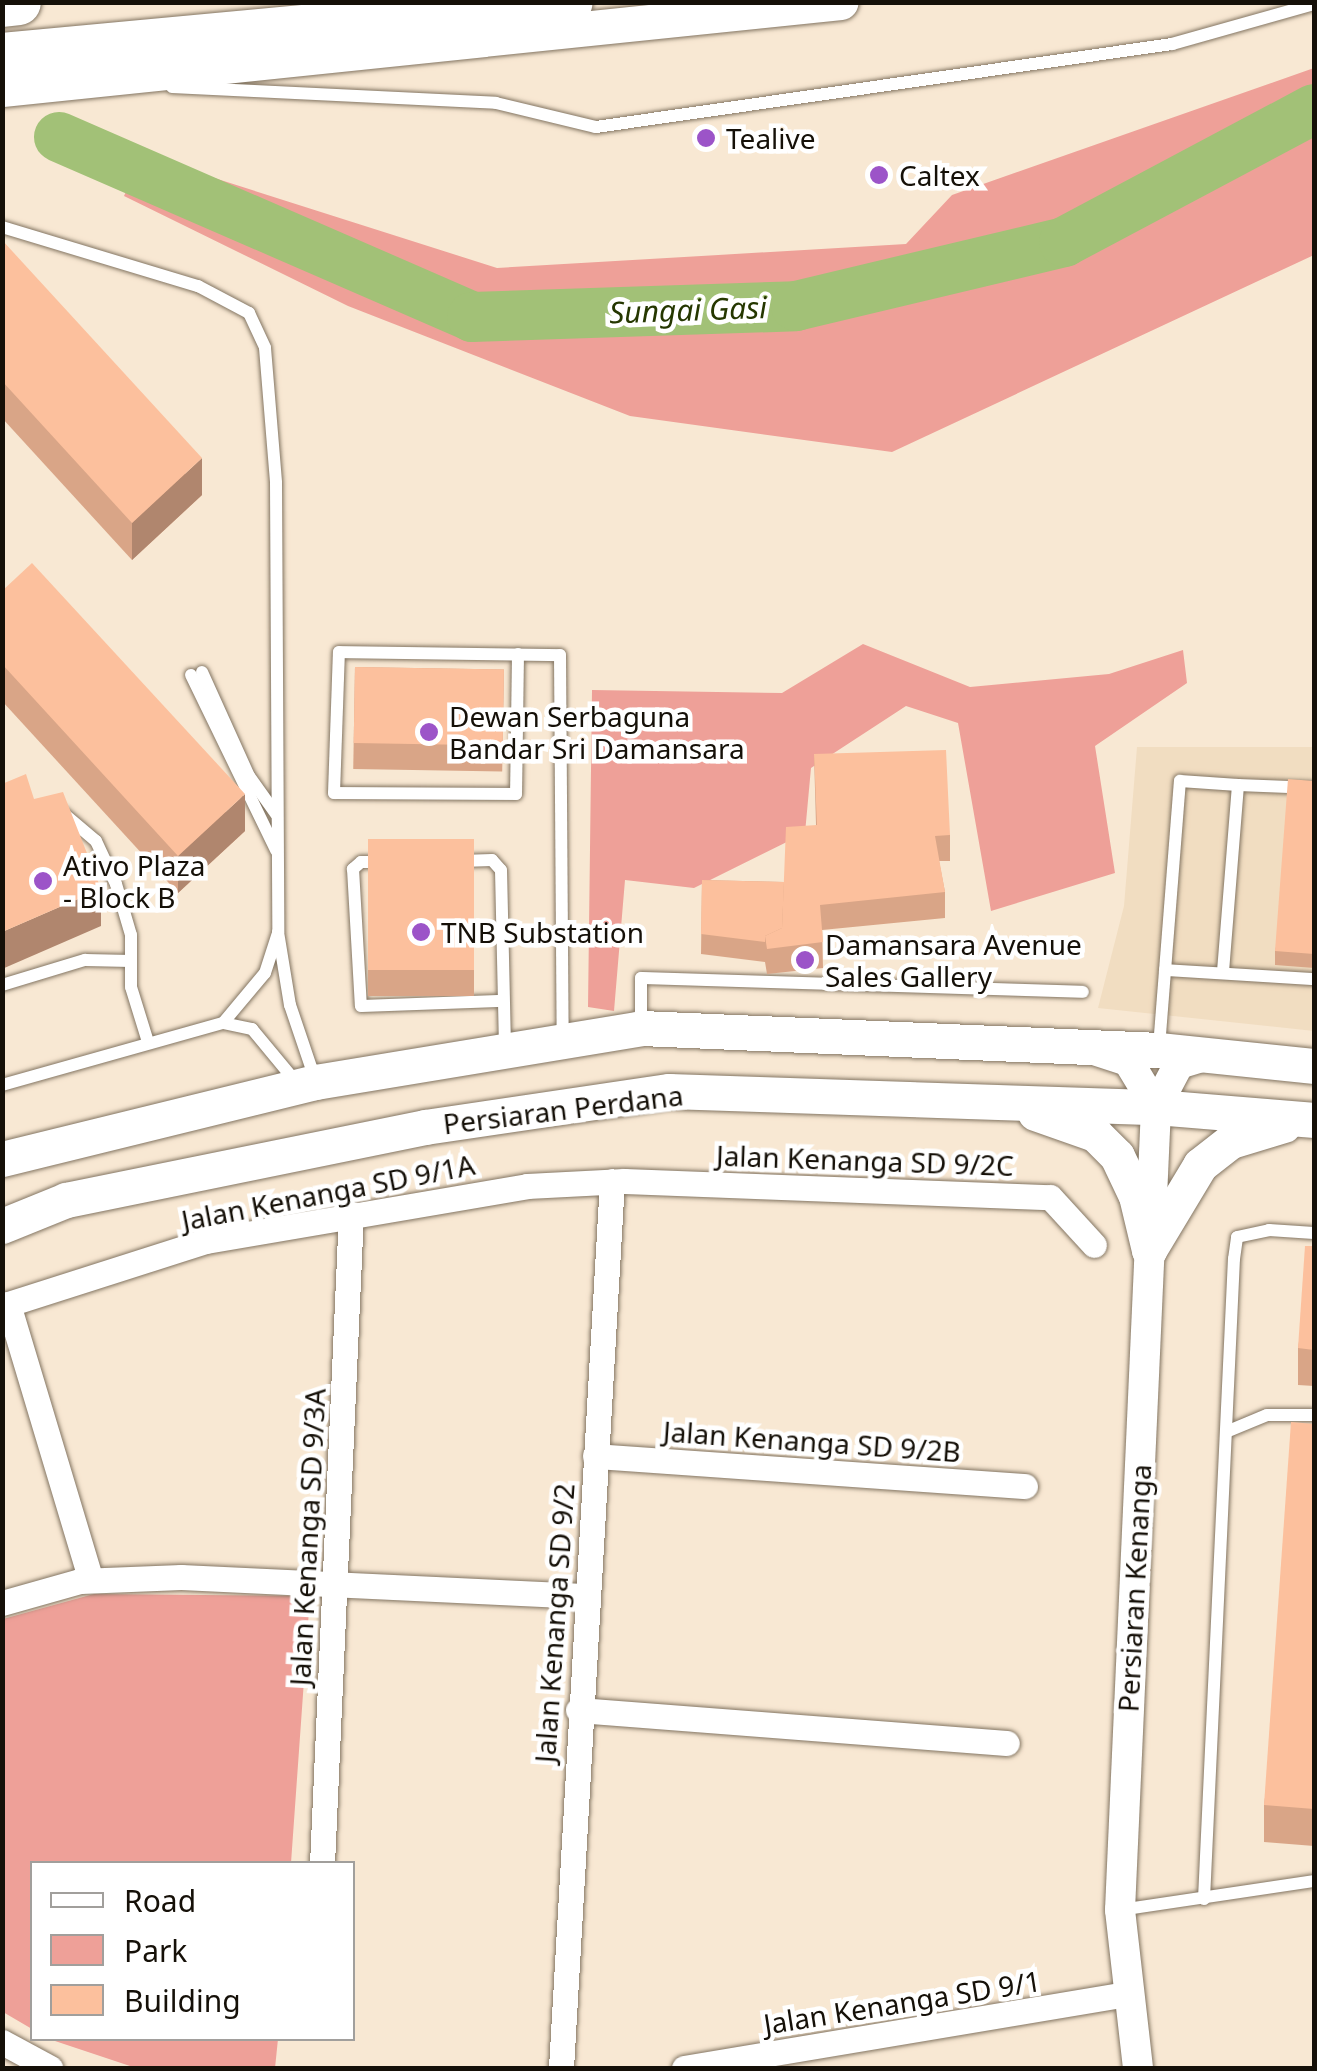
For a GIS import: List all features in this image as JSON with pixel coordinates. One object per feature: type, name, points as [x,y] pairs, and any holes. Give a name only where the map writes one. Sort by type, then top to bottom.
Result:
[{"type":"highway","points":[[2,4],[18,2]]},
{"type":"highway","points":[[2,55],[570,2]]},
{"type":"main road","points":[[2,89],[841,2]]},
{"type":"main road","points":[[2,1160],[33,1147],[308,1084],[505,1046],[641,1028],[1159,1050],[1314,1066]]},
{"type":"main road","name":"Persiaran Perdana","points":[[2,1226],[66,1200],[369,1138],[670,1091],[983,1099],[1156,1107],[1312,1120]]},
{"type":"main road","points":[[983,1099],[1095,1134],[1117,1156],[1136,1196],[1149,1250]]},
{"type":"main road","points":[[1149,1250],[1200,1165],[1231,1141],[1312,1120]]},
{"type":"street","points":[[1085,1047],[1128,1062],[1156,1107]]},
{"type":"street","name":"Persiaran Kenanga","points":[[1138,2068],[1120,1910],[1156,1107],[1179,1064],[1210,1055]]},
{"type":"street","name":"Jalan Kenanga SD 9/1A","points":[[5,1305],[206,1241],[527,1186],[612,1182]]},
{"type":"street","name":"Jalan Kenanga SD 9/2C","points":[[612,1182],[1050,1197],[1094,1245]]},
{"type":"street","name":"Jalan Kenanga SD 9/2","points":[[561,2068],[578,1710],[612,1182]]},
{"type":"street","name":"Jalan Kenanga SD 9/3A","points":[[322,1861],[351,1214]]},
{"type":"street","points":[[5,1305],[91,1580]]},
{"type":"street","name":"Jalan Kenanga SD 9/2B","points":[[594,1456],[1026,1486]]},
{"type":"street","points":[[2,1603],[91,1580],[335,1582],[586,1596]]},
{"type":"street","points":[[578,1710],[1007,1744]]},
{"type":"street","name":"Jalan Kenanga SD 9/1","points":[[684,2068],[1130,1993]]},
{"type":"street","points":[[2,2042],[41,2067]]},
{"type":"lane","points":[[65,81],[496,103],[596,127],[1172,44],[1314,4]]},
{"type":"lane","points":[[2,227],[198,286],[249,313],[265,348],[273,396],[278,932],[308,1084]]},
{"type":"lane","points":[[518,654],[516,794],[334,793],[338,652],[560,654],[562,1038]]},
{"type":"lane","points":[[276,814],[249,776],[197,673],[277,852]]},
{"type":"lane","points":[[1159,1050],[1180,781],[1314,788]]},
{"type":"lane","points":[[1224,972],[1238,785]]},
{"type":"lane","points":[[55,806],[96,841],[121,901],[131,961],[131,987],[148,1042]]},
{"type":"lane","points":[[436,861],[499,865],[499,1001],[505,1046]]},
{"type":"lane","points":[[398,862],[361,862],[354,870],[361,1006],[499,1001]]},
{"type":"lane","points":[[223,1022],[265,973],[278,932]]},
{"type":"lane","points":[[2,985],[85,960],[131,961]]},
{"type":"lane","points":[[1165,970],[1314,979]]},
{"type":"lane","points":[[641,1028],[641,978],[1083,992]]},
{"type":"lane","points":[[2,1085],[223,1022],[252,1029],[308,1084]]},
{"type":"lane","points":[[1204,1899],[1237,1238],[1270,1230],[1314,1233]]},
{"type":"lane","points":[[1226,1432],[1267,1414],[1314,1415]]},
{"type":"lane","points":[[1120,1910],[1314,1881]]},
{"type":"shaded area","points":[[1137,747],[1314,747],[1314,1031],[1098,1008],[1124,906]]},
{"type":"green space","points":[[1314,68],[1314,255],[892,452],[630,416],[348,306],[124,196],[142,155],[497,268],[906,244],[952,195]]},
{"type":"green space","points":[[863,644],[970,687],[1109,674],[1183,650],[1187,683],[1095,746],[1115,873],[991,911],[958,723],[906,706],[811,768],[805,833],[694,888],[625,880],[614,1011],[588,1007],[592,690],[782,693]]},
{"type":"green space","points":[[94,1594],[310,1596],[291,1861],[30,1861],[30,2028],[3,2012],[3,1619]]},
{"type":"green space","points":[[55,2041],[278,2041],[275,2068],[136,2068]]},
{"type":"building","points":[[2,240],[202,458],[132,523],[2,381]]},
{"type":"building","points":[[32,563],[245,794],[178,856],[2,664],[2,591]]},
{"type":"building","name":"Dewan Serbaguna Bandar Sri Damansara","points":[[355,667],[504,670],[503,746],[354,743]]},
{"type":"building","points":[[946,750],[950,835],[935,836],[945,892],[820,905],[823,942],[767,949],[765,936],[782,928],[786,827],[817,825],[814,754]]},
{"type":"building","name":"Ativo Plaza - Block B","points":[[26,774],[34,799],[63,792],[101,889],[2,932],[2,784]]},
{"type":"building","points":[[1288,779],[1314,781],[1314,954],[1275,951]]},
{"type":"building","name":"TNB Substation","points":[[368,839],[474,839],[474,970],[368,970]]},
{"type":"building","points":[[702,880],[784,882],[782,928],[765,936],[765,942],[701,934]]},
{"type":"building","points":[[1305,1246],[1314,1246],[1314,1350],[1298,1348]]},
{"type":"building","points":[[1291,1422],[1314,1424],[1314,1809],[1264,1805]]},
{"type":"waterway","name":"Sungai Gasi","points":[[59,137],[472,317],[796,306],[1064,242],[1314,109]]},
{"type":"place","name":"Tealive","points":[[706,138]]},
{"type":"place","name":"Caltex","points":[[879,175]]},
{"type":"place","name":"Dewan Serbaguna Bandar Sri Damansara","points":[[429,732]]},
{"type":"place","name":"Ativo Plaza - Block B","points":[[43,881]]},
{"type":"place","name":"TNB Substation","points":[[421,932]]},
{"type":"place","name":"Damansara Avenue Sales Gallery","points":[[805,960]]}]
